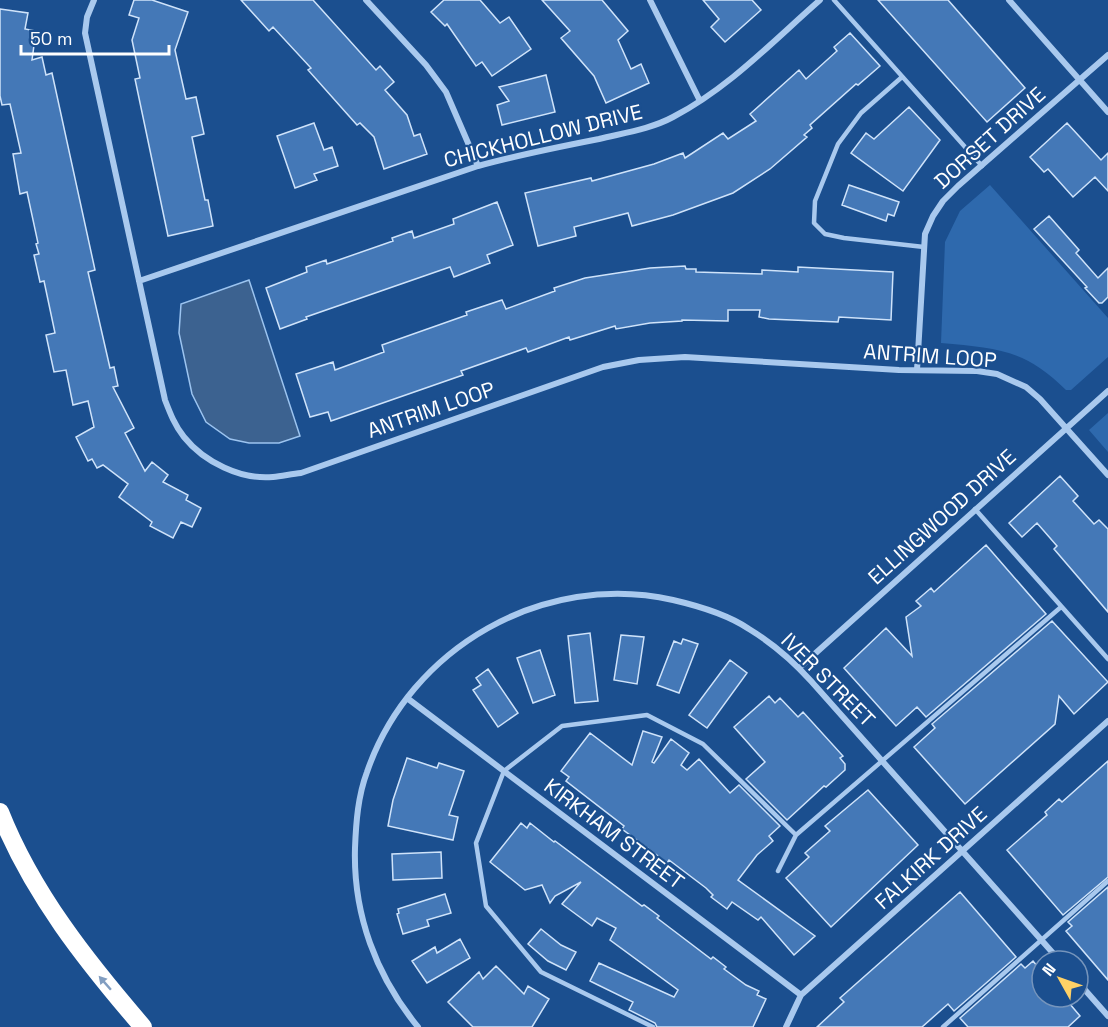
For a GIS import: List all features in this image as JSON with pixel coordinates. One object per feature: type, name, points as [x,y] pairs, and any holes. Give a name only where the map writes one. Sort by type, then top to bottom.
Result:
[{"type":"highway","points":[[0,812],[45,900],[95,970],[143,1027]]},
{"type":"street","name":"ANTRIM LOOP","points":[[94,0],[87,17],[85,33],[165,400],[173,420],[184,437],[202,456],[221,465],[247,475],[272,477],[301,473],[603,367],[639,360],[685,357],[898,370],[976,371],[997,374],[1026,387],[1040,399],[1108,475]]},
{"type":"street","points":[[366,0],[426,65],[446,92],[478,166]]},
{"type":"street","points":[[650,0],[700,101]]},
{"type":"street","name":"CHICKHOLLOW DRIVE","points":[[139,281],[478,166],[652,126],[672,118],[716,91],[820,0]]},
{"type":"street","points":[[1008,0],[1108,112]]},
{"type":"street","name":"DORSET DRIVE","points":[[917,370],[925,234],[938,208],[1108,55]]},
{"type":"street","name":"ELLINGWOOD DRIVE","points":[[799,668],[1108,392]]},
{"type":"street","name":"IVER STREET","points":[[418,1027],[393,992],[375,958],[365,930],[357,895],[354,866],[358,804],[366,774],[375,750],[390,722],[427,674],[451,651],[495,622],[524,610],[577,596],[635,594],[664,598],[691,604],[722,615],[748,628],[799,668],[1050,949]]},
{"type":"street","name":"KIRKHAM STREET","points":[[407,698],[801,995]]},
{"type":"street","name":"FALKIRK DRIVE","points":[[786,1027],[801,995],[1108,721]]},
{"type":"street","points":[[1090,996],[1108,1016]]},
{"type":"lane","points":[[834,0],[982,166]]},
{"type":"lane","points":[[902,77],[861,113],[838,144],[815,201],[814,223],[825,234],[843,238],[924,247]]},
{"type":"lane","points":[[975,509],[1108,660]]},
{"type":"lane","points":[[778,871],[796,835],[1062,607]]},
{"type":"lane","points":[[653,1027],[541,972],[486,906],[476,843],[504,771],[562,726],[647,715],[703,744],[796,835]]},
{"type":"lane","points":[[943,1027],[1108,881]]},
{"type":"shaded area","points":[[990,185],[1108,318],[1108,357],[1071,390],[1066,390],[1051,376],[1023,358],[994,349],[941,343],[945,242],[960,211]]},
{"type":"shaded area","points":[[249,280],[300,436],[279,443],[249,443],[230,439],[206,422],[192,394],[179,333],[181,304]]},
{"type":"shaded area","points":[[1108,413],[1108,452],[1089,430]]},
{"type":"building","points":[[134,0],[152,0],[188,12],[175,50],[186,99],[196,97],[204,134],[192,137],[205,200],[208,200],[213,226],[168,236],[135,79],[140,78],[132,40],[139,18],[129,15]]},
{"type":"building","points":[[241,0],[313,0],[376,70],[380,66],[394,82],[385,90],[407,115],[414,136],[420,134],[427,154],[384,169],[374,137],[360,123],[357,125],[308,70],[311,68],[273,27],[269,31]]},
{"type":"building","points":[[444,0],[480,0],[500,23],[509,17],[531,49],[492,76],[482,62],[476,66],[447,24],[445,26],[431,12]]},
{"type":"building","points":[[542,0],[602,0],[628,31],[618,40],[631,69],[641,64],[649,83],[606,103],[594,76],[561,38],[570,31]]},
{"type":"building","points":[[703,0],[752,0],[761,10],[725,42],[711,27],[719,19]]},
{"type":"building","points":[[878,0],[948,0],[1025,88],[987,122]]},
{"type":"building","points":[[0,9],[28,13],[25,29],[36,31],[32,60],[42,57],[46,75],[52,73],[95,270],[88,272],[110,368],[114,367],[118,386],[113,387],[134,428],[125,433],[145,471],[152,462],[168,475],[163,482],[188,495],[186,500],[201,508],[192,527],[181,522],[173,538],[150,526],[152,522],[119,497],[128,484],[103,465],[97,468],[92,459],[88,461],[76,437],[94,427],[88,401],[73,405],[66,370],[54,372],[46,335],[55,333],[44,281],[40,282],[34,255],[39,254],[36,244],[38,243],[27,192],[20,194],[13,154],[21,153],[10,104],[2,105],[0,96]]},
{"type":"building","points":[[850,33],[880,66],[810,125],[812,128],[804,135],[807,137],[770,169],[733,193],[673,215],[632,226],[628,213],[574,227],[576,236],[538,246],[525,193],[591,178],[592,181],[654,164],[683,153],[685,158],[723,133],[728,139],[756,121],[750,114],[799,70],[806,79],[837,51],[834,47]]},
{"type":"building","points":[[546,75],[555,112],[502,125],[497,105],[509,101],[499,87]]},
{"type":"building","points":[[909,107],[940,140],[903,191],[851,153],[866,133],[874,139]]},
{"type":"building","points":[[314,123],[324,150],[332,147],[338,166],[314,174],[317,180],[295,188],[277,136]]},
{"type":"building","points":[[1067,123],[1101,160],[1108,153],[1108,191],[1095,177],[1073,197],[1048,169],[1044,172],[1030,157]]},
{"type":"building","points":[[849,185],[899,202],[894,216],[888,214],[886,221],[842,205]]},
{"type":"building","points":[[497,202],[513,245],[487,255],[490,263],[454,277],[450,267],[306,317],[307,319],[280,329],[266,288],[307,272],[306,267],[326,260],[327,264],[393,241],[392,238],[412,231],[414,238],[454,224],[453,219]]},
{"type":"building","points":[[1049,216],[1079,250],[1076,253],[1098,278],[1108,268],[1108,297],[1102,303],[1099,303],[1085,288],[1087,287],[1034,229]]},
{"type":"building","points":[[685,266],[686,269],[696,269],[696,272],[762,274],[762,270],[798,272],[798,267],[893,272],[891,320],[839,317],[838,322],[769,319],[759,317],[760,310],[728,310],[728,321],[682,320],[616,329],[615,326],[570,340],[569,337],[528,352],[526,348],[461,371],[463,375],[331,421],[328,412],[310,417],[296,374],[333,362],[335,370],[384,352],[382,345],[502,300],[506,309],[555,291],[554,288],[585,278],[650,268]]},
{"type":"building","points":[[1060,476],[1078,496],[1073,501],[1094,524],[1099,520],[1108,529],[1108,612],[1054,549],[1057,546],[1037,523],[1022,537],[1009,523]]},
{"type":"building","points":[[986,545],[1046,614],[926,717],[917,707],[896,726],[844,668],[886,628],[912,656],[906,617],[921,606],[916,601],[931,588],[934,592]]},
{"type":"building","points":[[1052,621],[1108,682],[1074,714],[1059,696],[1055,724],[965,804],[914,747],[935,728],[932,724]]},
{"type":"building","points":[[590,633],[598,701],[575,703],[568,636]]},
{"type":"building","points":[[621,635],[644,637],[637,684],[614,680]]},
{"type":"building","points":[[683,639],[698,644],[679,693],[657,685],[674,641],[681,644]]},
{"type":"building","points":[[540,650],[555,695],[533,703],[517,658]]},
{"type":"building","points":[[730,660],[747,673],[707,728],[689,715]]},
{"type":"building","points":[[488,669],[518,713],[498,727],[473,690],[481,685],[476,678]]},
{"type":"building","points":[[769,696],[775,703],[780,698],[798,717],[803,712],[843,756],[840,758],[845,764],[845,770],[787,820],[746,779],[765,762],[734,727]]},
{"type":"building","points":[[643,731],[662,737],[652,762],[654,763],[671,739],[689,753],[681,765],[687,770],[699,759],[730,793],[739,785],[780,826],[769,836],[773,841],[757,855],[738,880],[815,936],[794,955],[761,917],[758,920],[732,902],[727,909],[711,897],[713,895],[706,888],[669,860],[667,863],[622,829],[624,826],[566,781],[569,777],[561,771],[590,733],[632,765]]},
{"type":"building","points":[[407,758],[437,768],[439,763],[464,771],[449,815],[458,817],[453,840],[388,826],[393,800]]},
{"type":"building","points":[[1108,761],[1108,877],[1063,915],[1007,850],[1047,815],[1045,812],[1059,799],[1062,802]]},
{"type":"building","points":[[868,790],[918,845],[831,927],[786,878],[809,857],[805,853],[830,831],[825,826]]},
{"type":"building","points":[[521,823],[527,828],[530,823],[642,906],[644,905],[659,916],[657,918],[711,959],[713,957],[726,967],[724,969],[746,985],[759,991],[757,995],[766,999],[753,1027],[657,1027],[655,1023],[629,1010],[633,1002],[590,981],[599,963],[674,997],[678,990],[610,940],[616,928],[597,918],[592,926],[562,904],[581,882],[555,896],[550,903],[542,885],[525,890],[490,862]]},
{"type":"building","points":[[441,852],[442,878],[393,880],[392,854]]},
{"type":"building","points":[[1108,887],[1108,980],[1090,959],[1090,949],[1081,949],[1066,931],[1072,926],[1068,922]]},
{"type":"building","points":[[960,892],[1016,957],[954,1011],[948,1004],[922,1027],[817,1027],[844,1002],[840,998]]},
{"type":"building","points":[[445,894],[451,913],[427,920],[429,926],[403,934],[397,914],[398,909]]},
{"type":"building","points":[[541,929],[561,945],[576,952],[566,970],[548,961],[528,944]]},
{"type":"building","points":[[460,939],[470,958],[427,983],[412,961],[435,947],[437,953]]},
{"type":"building","points":[[1021,964],[1025,968],[1030,964],[1030,1009],[1074,1009],[1080,1016],[1068,1027],[968,1027],[960,1018]]},
{"type":"building","points":[[496,966],[524,994],[528,986],[549,999],[532,1027],[473,1027],[448,1002],[479,972],[483,979]]}]
